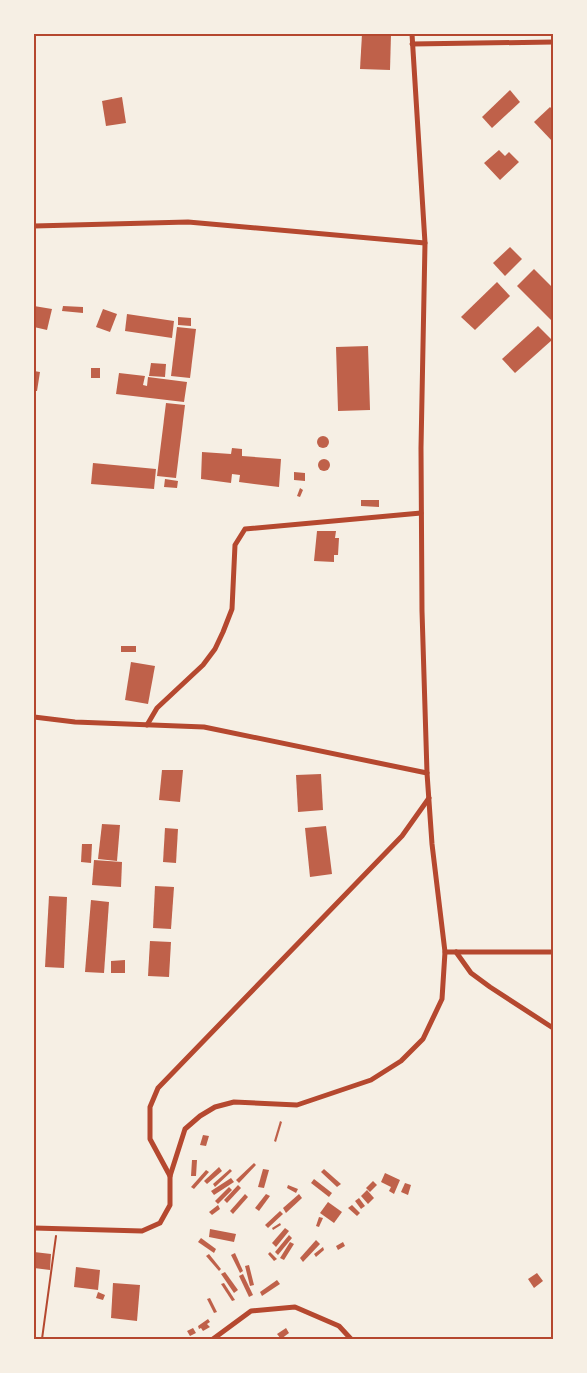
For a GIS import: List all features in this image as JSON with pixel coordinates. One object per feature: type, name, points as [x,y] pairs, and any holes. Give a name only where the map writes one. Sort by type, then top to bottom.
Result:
[{"type":"street","points":[[34,1228],[142,1231],[160,1223],[170,1205],[170,1176],[185,1130],[200,1116],[215,1107],[234,1102],[297,1104],[371,1080],[401,1062],[424,1039],[442,999],[445,952],[432,844],[427,773],[421,513],[425,243],[412,34]]},
{"type":"street","points":[[412,44],[553,42]]},
{"type":"street","points":[[34,226],[188,222],[425,243]]},
{"type":"street","points":[[147,725],[158,708],[203,665],[215,649],[224,632],[232,609],[234,545],[245,529],[421,513]]},
{"type":"street","points":[[34,716],[75,722],[204,727],[427,773]]},
{"type":"street","points":[[170,1176],[150,1139],[150,1107],[158,1088],[402,836],[429,798]]},
{"type":"street","points":[[445,952],[553,952]]},
{"type":"street","points":[[456,952],[471,973],[553,1028]]},
{"type":"street","points":[[214,1339],[251,1312],[295,1307],[339,1326],[352,1339]]},
{"type":"path","points":[[42,1339],[57,1229]]},
{"type":"building","points":[[362,34],[391,34],[390,70],[360,69]]},
{"type":"building","points":[[510,90],[520,102],[492,128],[482,117]]},
{"type":"building","points":[[122,97],[126,123],[106,126],[102,101]]},
{"type":"building","points":[[550,107],[553,110],[553,142],[534,122]]},
{"type":"building","points":[[499,150],[505,156],[509,152],[519,162],[500,180],[484,163]]},
{"type":"building","points":[[510,247],[522,259],[505,276],[493,263]]},
{"type":"building","points":[[534,269],[553,288],[553,318],[551,320],[517,286]]},
{"type":"building","points":[[497,282],[510,296],[475,330],[461,317]]},
{"type":"building","points":[[34,306],[52,309],[47,330],[34,327]]},
{"type":"building","points":[[63,306],[83,307],[83,313],[62,311]]},
{"type":"building","points":[[103,309],[117,314],[110,332],[96,327]]},
{"type":"building","points":[[127,314],[174,321],[172,338],[125,331]]},
{"type":"building","points":[[178,317],[191,318],[191,326],[178,325]]},
{"type":"building","points":[[538,326],[552,340],[515,373],[502,359]]},
{"type":"building","points":[[177,327],[196,329],[190,378],[171,376]]},
{"type":"building","points":[[368,346],[370,410],[338,411],[336,347]]},
{"type":"building","points":[[151,363],[166,364],[165,377],[149,376]]},
{"type":"building","points":[[91,368],[100,368],[100,378],[91,378]]},
{"type":"building","points":[[34,371],[40,372],[37,391],[34,391]]},
{"type":"building","points":[[119,373],[145,376],[143,385],[147,386],[148,377],[187,382],[184,402],[116,394]]},
{"type":"building","points":[[166,403],[185,405],[176,478],[157,476]]},
{"type":"building","points":[[325,436],[328,437],[328,447],[321,448],[318,447],[317,440],[318,437]]},
{"type":"building","points":[[232,448],[242,449],[242,456],[281,459],[279,487],[239,482],[240,475],[232,474],[231,483],[201,479],[202,452],[231,454]]},
{"type":"building","points":[[326,459],[329,460],[329,470],[322,471],[319,470],[318,463],[319,460]]},
{"type":"building","points":[[93,463],[156,469],[154,489],[91,484]]},
{"type":"building","points":[[294,472],[305,473],[305,481],[294,480]]},
{"type":"building","points":[[165,479],[178,481],[177,488],[164,487]]},
{"type":"building","points":[[300,488],[303,490],[300,497],[297,496]]},
{"type":"building","points":[[361,500],[379,500],[379,507],[361,506]]},
{"type":"building","points":[[317,531],[336,531],[335,538],[339,538],[338,555],[334,555],[334,562],[314,561]]},
{"type":"building","points":[[121,646],[136,646],[136,652],[121,652]]},
{"type":"building","points":[[131,662],[155,666],[148,704],[125,700]]},
{"type":"building","points":[[162,770],[183,770],[180,802],[159,800]]},
{"type":"building","points":[[321,774],[323,810],[298,812],[296,775]]},
{"type":"building","points":[[102,824],[120,825],[117,861],[98,859]]},
{"type":"building","points":[[326,826],[332,874],[310,877],[305,828]]},
{"type":"building","points":[[165,828],[178,829],[176,863],[163,862]]},
{"type":"building","points":[[82,844],[92,844],[91,863],[81,862]]},
{"type":"building","points":[[94,860],[122,862],[121,887],[92,885]]},
{"type":"building","points":[[155,886],[174,887],[171,929],[153,928]]},
{"type":"building","points":[[49,896],[67,897],[64,968],[45,967]]},
{"type":"building","points":[[91,900],[109,902],[104,973],[85,972]]},
{"type":"building","points":[[150,941],[171,942],[169,977],[148,976]]},
{"type":"building","points":[[125,960],[125,973],[111,973],[111,961]]},
{"type":"building","points":[[280,1121],[282,1122],[276,1142],[274,1141]]},
{"type":"building","points":[[203,1135],[209,1136],[206,1146],[200,1145]]},
{"type":"building","points":[[192,1160],[197,1160],[196,1176],[191,1176]]},
{"type":"building","points":[[254,1163],[256,1165],[239,1183],[236,1180]]},
{"type":"building","points":[[219,1167],[222,1171],[207,1184],[204,1181]]},
{"type":"building","points":[[230,1169],[232,1171],[215,1187],[213,1184]]},
{"type":"building","points":[[263,1169],[269,1170],[264,1188],[258,1187]]},
{"type":"building","points":[[324,1169],[341,1184],[337,1187],[321,1172]]},
{"type":"building","points":[[206,1170],[209,1172],[194,1189],[191,1187]]},
{"type":"building","points":[[385,1173],[400,1180],[394,1194],[389,1191],[391,1187],[381,1182]]},
{"type":"building","points":[[231,1178],[234,1182],[214,1195],[211,1191]]},
{"type":"building","points":[[314,1179],[332,1193],[329,1197],[311,1183]]},
{"type":"building","points":[[373,1181],[377,1185],[370,1192],[366,1188]]},
{"type":"building","points":[[405,1183],[411,1185],[408,1195],[401,1192]]},
{"type":"building","points":[[238,1185],[241,1188],[227,1203],[224,1200]]},
{"type":"building","points":[[288,1185],[298,1189],[296,1193],[287,1188]]},
{"type":"building","points":[[229,1187],[232,1190],[218,1204],[215,1201]]},
{"type":"building","points":[[367,1190],[374,1198],[368,1204],[361,1196]]},
{"type":"building","points":[[245,1194],[248,1197],[233,1214],[230,1211]]},
{"type":"building","points":[[266,1194],[270,1196],[259,1211],[255,1208]]},
{"type":"building","points":[[299,1194],[302,1198],[286,1213],[283,1208]]},
{"type":"building","points":[[359,1198],[365,1206],[361,1209],[355,1201]]},
{"type":"building","points":[[328,1202],[342,1212],[334,1223],[320,1213]]},
{"type":"building","points":[[218,1205],[220,1209],[212,1215],[209,1212]]},
{"type":"building","points":[[352,1205],[360,1213],[357,1216],[348,1208]]},
{"type":"building","points":[[280,1211],[283,1214],[268,1228],[265,1225]]},
{"type":"building","points":[[319,1217],[323,1218],[319,1227],[316,1226]]},
{"type":"building","points":[[280,1223],[281,1225],[273,1230],[272,1228]]},
{"type":"building","points":[[285,1228],[289,1231],[276,1247],[272,1243]]},
{"type":"building","points":[[210,1229],[236,1234],[234,1242],[209,1237]]},
{"type":"building","points":[[289,1235],[292,1238],[278,1255],[275,1252]]},
{"type":"building","points":[[201,1238],[216,1249],[214,1253],[198,1242]]},
{"type":"building","points":[[316,1240],[320,1244],[303,1262],[300,1258]]},
{"type":"building","points":[[290,1242],[294,1244],[284,1260],[280,1258]]},
{"type":"building","points":[[343,1242],[345,1246],[338,1250],[336,1246]]},
{"type":"building","points":[[323,1247],[324,1250],[316,1257],[314,1254]]},
{"type":"building","points":[[34,1252],[51,1254],[50,1270],[34,1268]]},
{"type":"building","points":[[270,1252],[277,1259],[274,1261],[268,1254]]},
{"type":"building","points":[[235,1253],[243,1271],[240,1273],[231,1255]]},
{"type":"building","points":[[209,1254],[221,1269],[219,1271],[206,1256]]},
{"type":"building","points":[[249,1265],[254,1285],[250,1286],[245,1266]]},
{"type":"building","points":[[76,1267],[100,1270],[98,1290],[74,1287]]},
{"type":"building","points":[[225,1272],[238,1290],[234,1293],[221,1274]]},
{"type":"building","points":[[537,1273],[543,1281],[534,1288],[528,1279]]},
{"type":"building","points":[[243,1274],[253,1295],[249,1297],[239,1276]]},
{"type":"building","points":[[277,1280],[280,1284],[262,1296],[260,1292]]},
{"type":"building","points":[[113,1283],[140,1285],[137,1321],[111,1318]]},
{"type":"building","points":[[224,1283],[235,1300],[232,1301],[221,1284]]},
{"type":"building","points":[[98,1292],[105,1295],[103,1300],[96,1298]]},
{"type":"building","points":[[210,1298],[217,1312],[214,1313],[207,1299]]},
{"type":"building","points":[[208,1319],[210,1322],[207,1324],[210,1327],[203,1331],[201,1328],[199,1329],[198,1326]]},
{"type":"building","points":[[193,1328],[196,1333],[190,1336],[187,1331]]},
{"type":"building","points":[[286,1328],[289,1333],[281,1339],[277,1334]]}]
